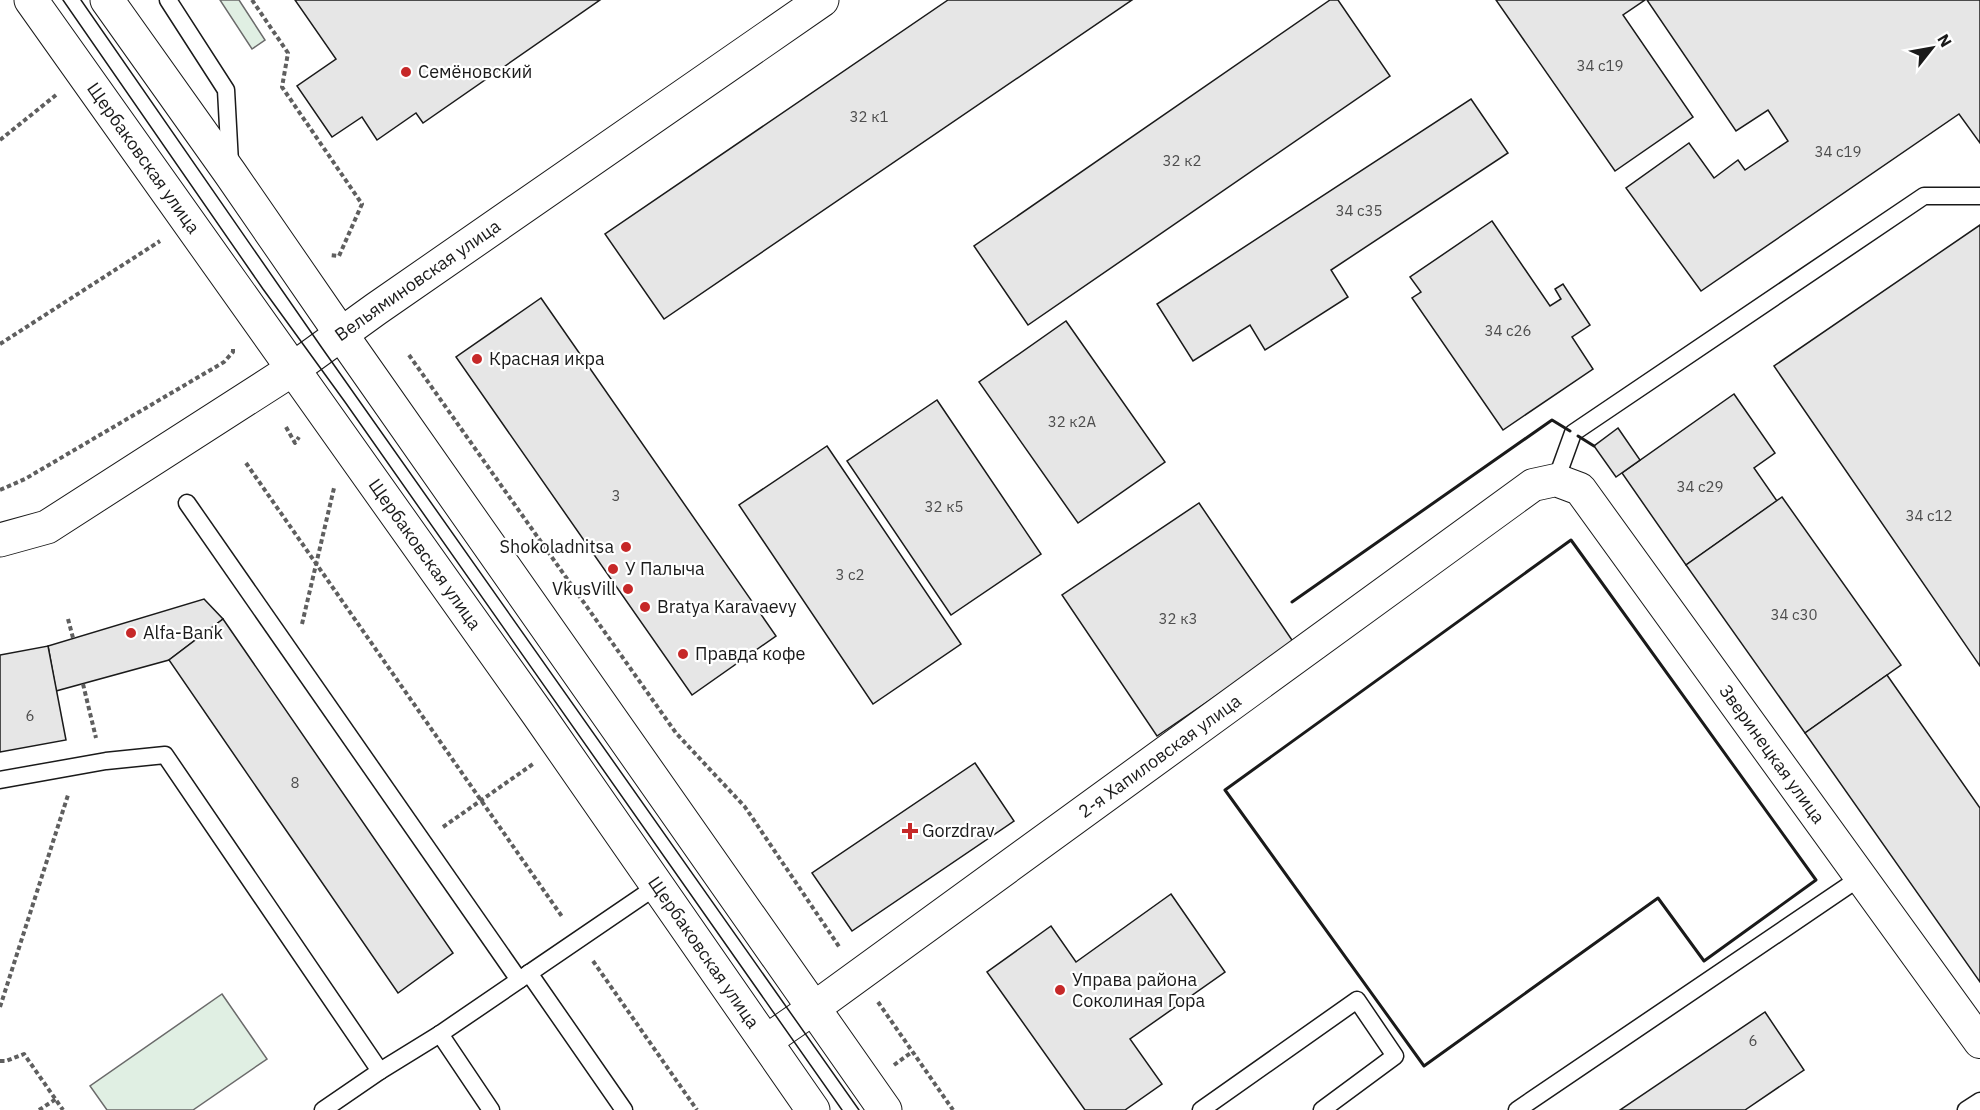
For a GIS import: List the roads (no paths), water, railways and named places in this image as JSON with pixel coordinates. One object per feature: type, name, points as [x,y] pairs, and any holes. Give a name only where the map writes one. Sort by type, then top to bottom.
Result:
[{"type":"main road","name":"Щербаковская улица","points":[[31,0],[531,705],[813,1110]]},
{"type":"main road","points":[[107,0],[885,1110]]},
{"type":"main road","name":"Вельяминовская улица","points":[[2,536],[47,527],[293,369],[819,1]]},
{"type":"street","name":"Зверинецкая улица","points":[[1556,480],[1580,489],[1980,1042]]},
{"type":"street","name":"2-я Хапиловская улица","points":[[766,1041],[1533,485],[1556,480]]},
{"type":"lane","points":[[168,0],[226,90],[230,173]]},
{"type":"lane","points":[[1556,480],[1573,433],[1914,202],[1923,196],[1980,195]]},
{"type":"lane","points":[[187,503],[423,841],[624,1110]]},
{"type":"lane","points":[[0,780],[106,761],[165,755],[380,1071]]},
{"type":"lane","points":[[1517,1110],[1861,878]]},
{"type":"lane","points":[[323,1110],[440,1034],[657,886]]},
{"type":"lane","points":[[1201,1110],[1357,1000],[1395,1056],[1322,1110]]},
{"type":"lane","points":[[440,1034],[491,1110]]},
{"type":"lane","points":[[1966,1110],[1980,1101]]},
{"type":"tram line","points":[[63,0],[263,289],[345,402],[842,1110]]},
{"type":"tram line","points":[[81,0],[322,348],[859,1110]]},
{"type":"place","name":"Семёновский","points":[[406,72]]},
{"type":"place","name":"Красная икра","points":[[477,359]]},
{"type":"place","name":"Shokoladnitsa","points":[[626,547]]},
{"type":"place","name":"У Палыча","points":[[613,569]]},
{"type":"place","name":"VkusVill","points":[[628,589]]},
{"type":"place","name":"Bratya Karavaevy","points":[[645,607]]},
{"type":"place","name":"Alfa-Bank","points":[[131,633]]},
{"type":"place","name":"Правда кофе","points":[[683,654]]},
{"type":"place","name":"Gorzdrav","points":[[910,831]]},
{"type":"place","name":"Управа района Соколиная Гора","points":[[1060,990]]}]
